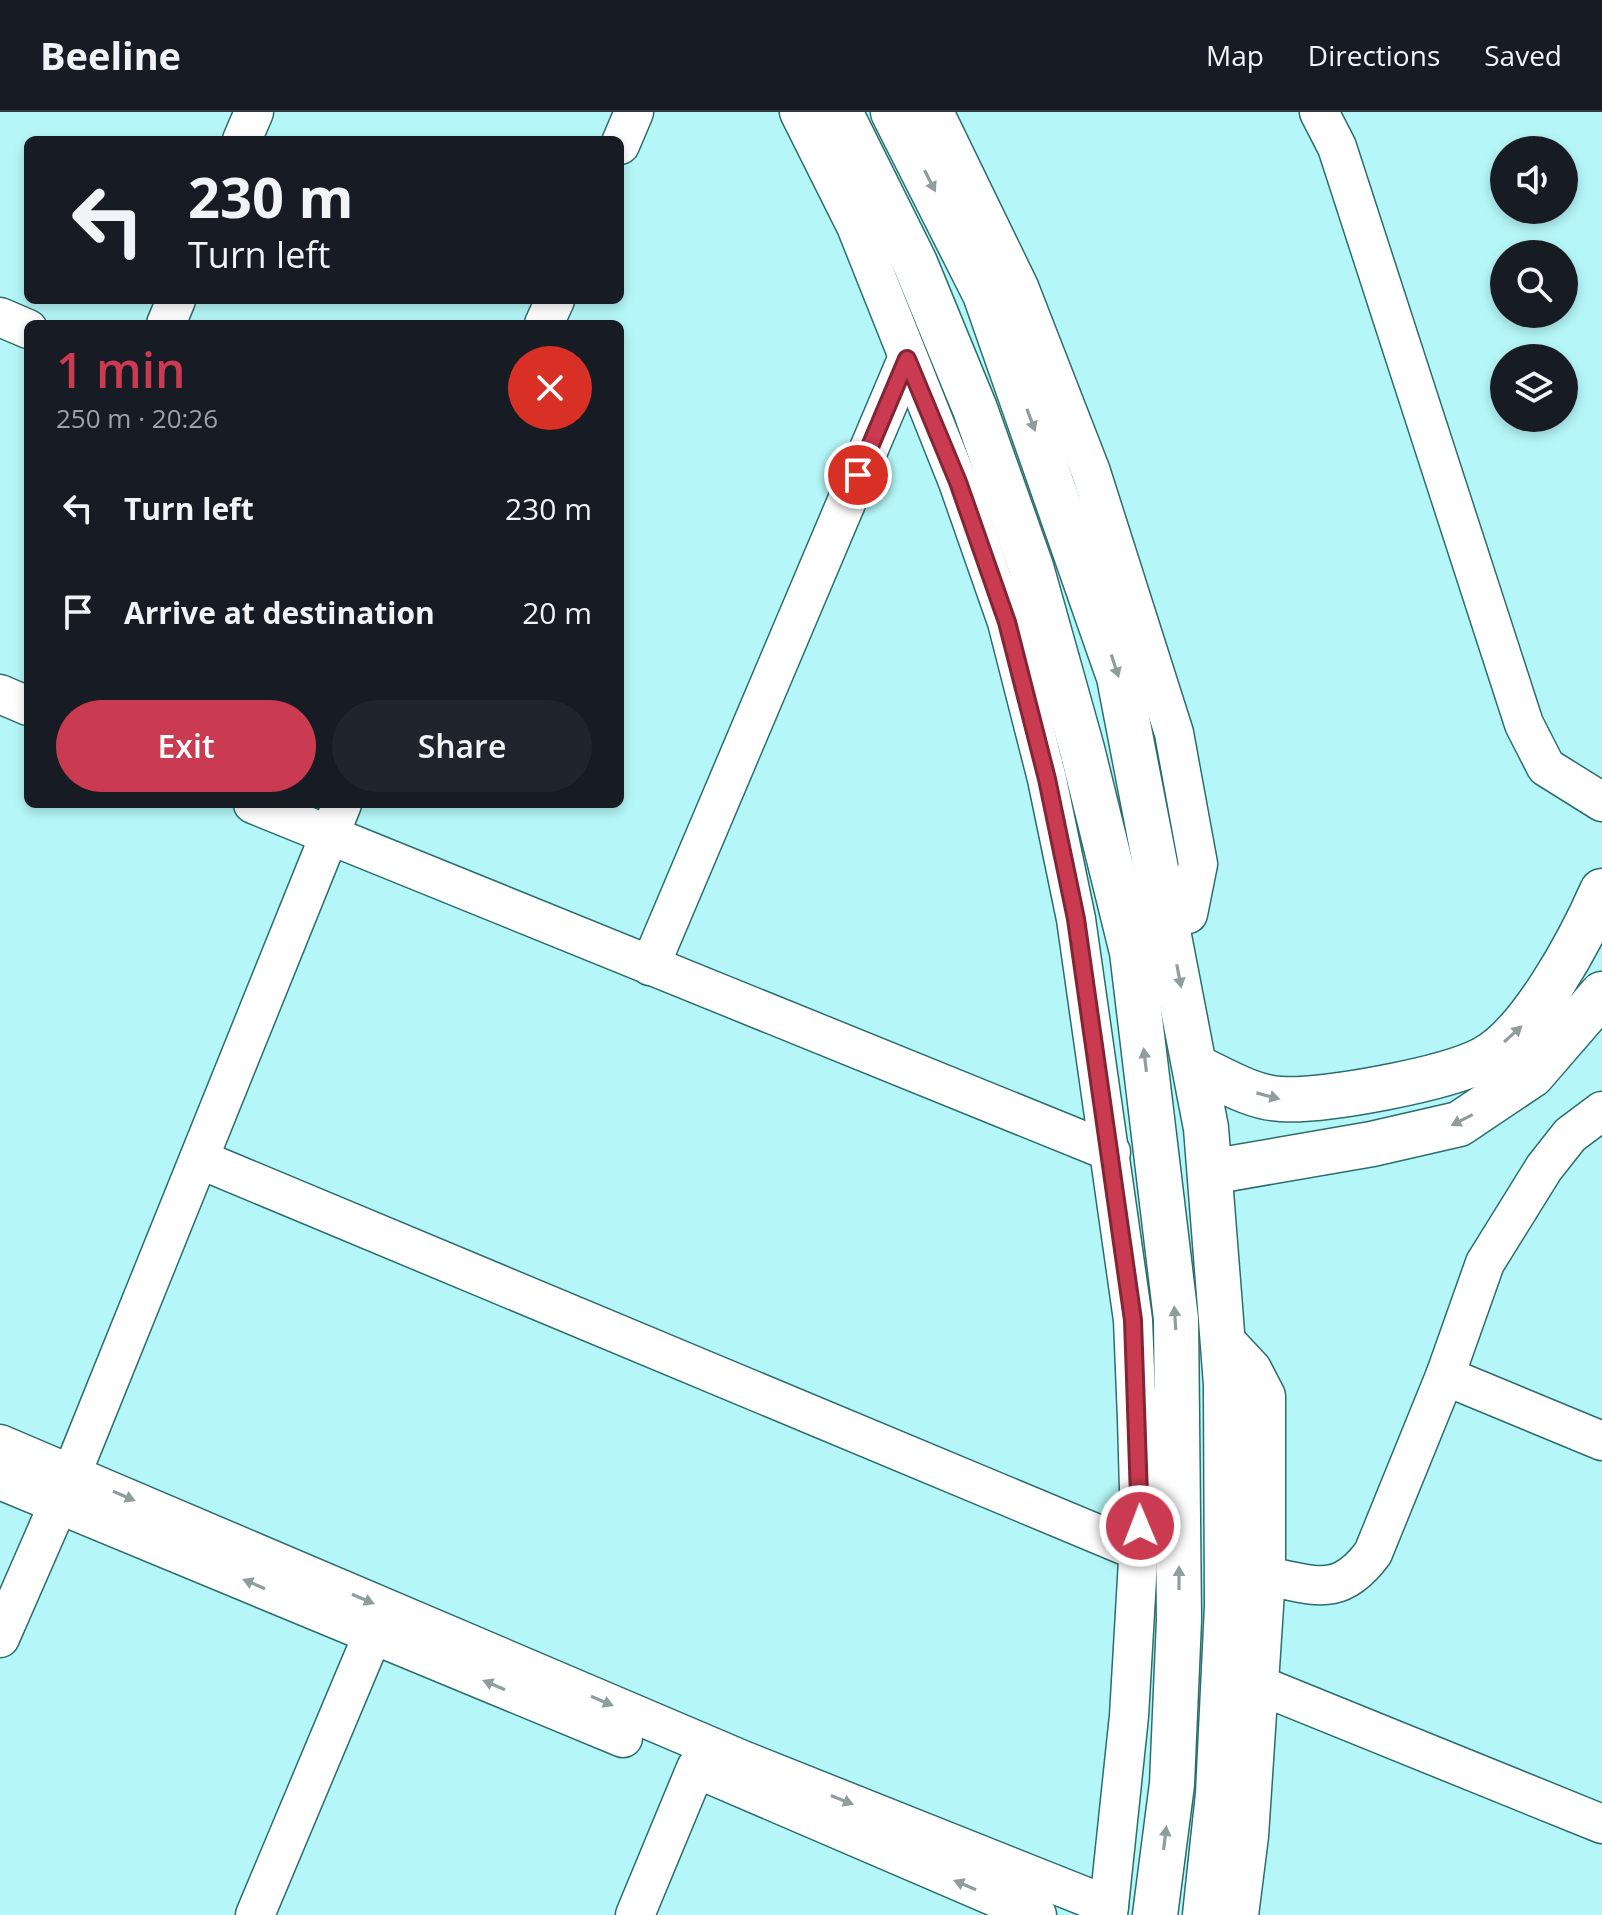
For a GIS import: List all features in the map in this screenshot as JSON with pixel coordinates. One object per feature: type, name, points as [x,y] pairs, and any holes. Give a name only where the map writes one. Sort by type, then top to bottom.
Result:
[{"type":"main road","points":[[840,112],[915,263],[975,409],[1031,567],[1082,749],[1132,952],[1176,1319],[1179,1620],[1172,1784],[1155,1915]]},
{"type":"main road","points":[[893,112],[985,294],[1119,677],[1196,1067],[1210,1172],[1223,1338],[1227,1606],[1218,1794],[1205,1915]]},
{"type":"main road","points":[[1196,1067],[1245,1089],[1280,1099],[1358,1090],[1431,1076],[1485,1059],[1527,1022],[1562,968],[1602,891]]},
{"type":"main road","points":[[1210,1172],[1372,1144],[1459,1124],[1532,1075],[1602,994]]},
{"type":"street","points":[[244,136],[254,112]]},
{"type":"street","points":[[624,136],[634,112]]},
{"type":"street","points":[[0,1480],[65,1489],[1108,1910],[1129,1716],[1138,1551],[1133,1320],[1076,919],[1040,751],[1007,622],[958,482],[856,226],[799,112]]},
{"type":"street","points":[[934,112],[1019,287],[1091,472],[1170,719],[1198,864],[1188,914]]},
{"type":"street","points":[[1319,112],[1337,147],[1524,724],[1546,767],[1602,802]]},
{"type":"street","points":[[0,317],[24,327]]},
{"type":"street","points":[[650,966],[907,359]]},
{"type":"street","points":[[0,694],[24,704]]},
{"type":"street","points":[[274,808],[335,820],[650,966],[1111,1152]]},
{"type":"street","points":[[0,1638],[65,1489],[335,820]]},
{"type":"street","points":[[1266,1576],[1324,1587],[1341,1584],[1359,1571],[1373,1553],[1445,1376],[1485,1263],[1513,1215],[1570,1135],[1602,1111]]},
{"type":"street","points":[[199,1159],[1138,1551]]},
{"type":"street","points":[[1223,1338],[1252,1369],[1266,1396],[1266,1576],[1249,1836],[1239,1915]]},
{"type":"street","points":[[1445,1376],[1602,1441]]},
{"type":"street","points":[[0,1444],[65,1489],[373,1634],[696,1768],[1029,1913]]},
{"type":"street","points":[[255,1915],[373,1634]]},
{"type":"street","points":[[1259,1685],[1602,1824]]},
{"type":"street","points":[[635,1915],[696,1768]]},
{"type":"route","points":[[858,475],[907,359],[958,482],[1007,622],[1047,779],[1076,919],[1114,1168],[1133,1320],[1140,1526]]}]
